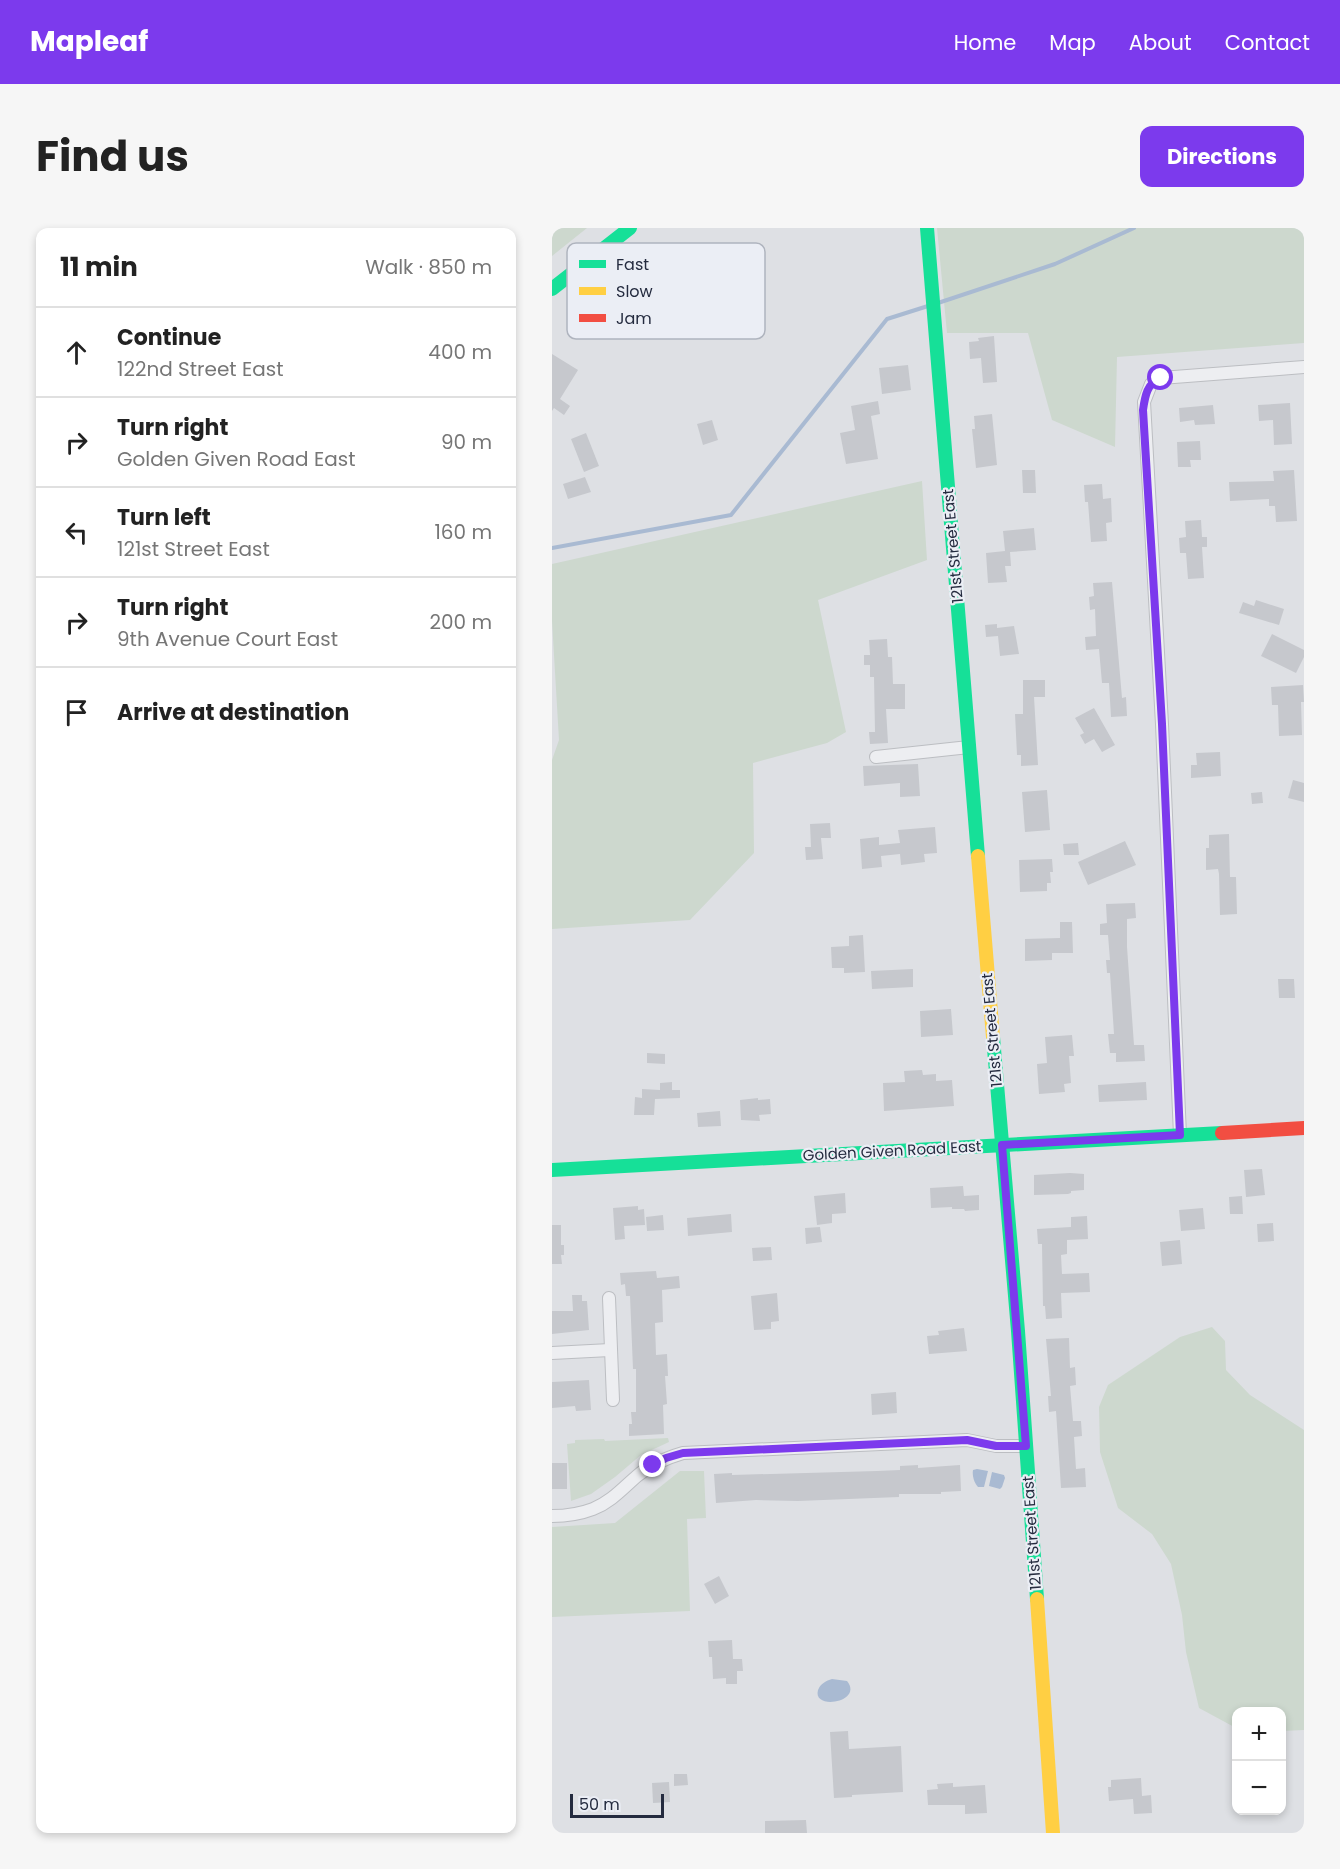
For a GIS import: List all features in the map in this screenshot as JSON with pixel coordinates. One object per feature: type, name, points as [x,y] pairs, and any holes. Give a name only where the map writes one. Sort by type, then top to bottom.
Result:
[{"type":"street","points":[[611,243],[630,228]]},
{"type":"street","name":"121st Street East","points":[[927,228],[1026,1446],[1053,1833]]},
{"type":"street","points":[[552,289],[567,277]]},
{"type":"street","points":[[1180,1135],[1162,736],[1143,410],[1148,390],[1155,380],[1170,376],[1304,367]]},
{"type":"street","points":[[876,757],[969,747]]},
{"type":"street","name":"Golden Given Road East","points":[[552,1170],[1304,1128]]},
{"type":"street","points":[[609,1298],[613,1400]]},
{"type":"street","points":[[552,1353],[610,1350]]},
{"type":"street","points":[[552,1516],[593,1509],[609,1500],[653,1465],[683,1453],[967,1440],[996,1446],[1026,1446]]},
{"type":"shaded area","points":[[552,228],[587,228],[567,243],[552,256]]},
{"type":"shaded area","points":[[937,228],[1304,228],[1304,343],[1117,357],[1115,447],[1052,420],[1028,333],[947,333]]},
{"type":"shaded area","points":[[922,481],[927,560],[818,600],[846,732],[827,743],[753,763],[754,853],[690,920],[552,929],[552,760],[559,740],[552,621],[552,564]]},
{"type":"shaded area","points":[[1212,1327],[1225,1341],[1226,1370],[1250,1395],[1304,1430],[1304,1730],[1286,1731],[1286,1707],[1232,1707],[1232,1726],[1199,1708],[1186,1652],[1182,1615],[1171,1564],[1152,1534],[1118,1508],[1100,1452],[1099,1407],[1108,1385],[1180,1337]]},
{"type":"shaded area","points":[[668,1438],[669,1442],[641,1455],[591,1494],[571,1501],[567,1444],[575,1443],[575,1440]]},
{"type":"shaded area","points":[[680,1471],[704,1471],[706,1518],[687,1519],[690,1611],[552,1617],[552,1527],[615,1523]]},
{"type":"water","points":[[973,1470],[988,1471],[984,1487],[978,1487],[974,1481]]},
{"type":"water","points":[[992,1472],[1004,1475],[1000,1489],[989,1486]]},
{"type":"water","points":[[832,1679],[847,1681],[850,1688],[849,1694],[844,1699],[829,1702],[818,1697],[818,1690],[821,1686]]},
{"type":"building","points":[[994,336],[997,382],[983,383],[981,358],[970,359],[969,342]]},
{"type":"building","points":[[552,354],[578,370],[560,399],[570,406],[564,415],[554,408],[552,411]]},
{"type":"building","points":[[908,365],[911,390],[882,394],[879,368]]},
{"type":"building","points":[[878,401],[880,414],[871,416],[878,459],[846,464],[840,433],[855,430],[851,406]]},
{"type":"building","points":[[1290,403],[1292,444],[1274,445],[1273,420],[1259,421],[1258,405]]},
{"type":"building","points":[[1213,405],[1215,424],[1195,425],[1194,420],[1180,422],[1179,408]]},
{"type":"building","points":[[992,414],[997,465],[976,468],[972,429],[975,429],[974,416]]},
{"type":"building","points":[[712,420],[718,440],[703,445],[697,424]]},
{"type":"building","points":[[586,433],[599,466],[584,472],[571,439]]},
{"type":"building","points":[[1200,441],[1201,460],[1190,460],[1191,467],[1178,467],[1177,442]]},
{"type":"building","points":[[1022,470],[1035,470],[1036,493],[1023,493]]},
{"type":"building","points":[[1294,470],[1297,521],[1276,522],[1275,506],[1269,506],[1269,499],[1230,501],[1229,482],[1274,481],[1273,471]]},
{"type":"building","points":[[585,477],[591,492],[568,499],[563,484]]},
{"type":"building","points":[[1102,484],[1103,499],[1111,498],[1112,522],[1106,523],[1107,541],[1091,542],[1088,502],[1085,502],[1084,485]]},
{"type":"building","points":[[1201,520],[1202,537],[1207,537],[1207,547],[1202,547],[1204,578],[1188,579],[1186,553],[1180,553],[1179,538],[1186,537],[1185,521]]},
{"type":"building","points":[[1034,528],[1036,550],[1010,552],[1011,566],[1005,566],[1007,582],[988,583],[986,553],[1005,551],[1003,531]]},
{"type":"building","points":[[1112,582],[1122,698],[1126,697],[1127,716],[1111,717],[1109,683],[1102,683],[1099,649],[1086,650],[1085,637],[1096,636],[1095,609],[1090,610],[1089,597],[1094,596],[1093,583]]},
{"type":"building","points":[[1256,600],[1284,609],[1279,625],[1239,613],[1243,602],[1254,606]]},
{"type":"building","points":[[997,624],[997,628],[1014,626],[1019,654],[1000,656],[998,636],[986,637],[985,625]]},
{"type":"building","points":[[1272,634],[1304,650],[1304,657],[1296,673],[1261,656]]},
{"type":"building","points":[[887,639],[888,657],[892,657],[893,684],[905,684],[905,709],[886,709],[888,743],[870,744],[869,732],[875,732],[874,677],[870,677],[870,665],[864,665],[864,655],[870,655],[869,640]]},
{"type":"building","points":[[1023,680],[1045,680],[1045,697],[1034,697],[1038,765],[1021,766],[1021,755],[1017,755],[1015,714],[1023,714]]},
{"type":"building","points":[[1303,685],[1302,735],[1279,736],[1278,705],[1272,705],[1271,687]]},
{"type":"building","points":[[1094,708],[1115,745],[1102,752],[1094,739],[1085,744],[1080,735],[1084,733],[1075,718]]},
{"type":"building","points":[[1220,752],[1221,776],[1191,778],[1191,765],[1197,765],[1196,753]]},
{"type":"building","points":[[918,764],[920,796],[900,797],[900,783],[864,786],[863,766]]},
{"type":"building","points":[[1293,780],[1304,783],[1304,802],[1288,798]]},
{"type":"building","points":[[1047,790],[1050,830],[1025,832],[1022,792]]},
{"type":"building","points":[[1262,792],[1263,803],[1252,804],[1251,793]]},
{"type":"building","points":[[830,823],[831,838],[821,838],[823,859],[806,860],[805,847],[811,847],[810,824]]},
{"type":"building","points":[[935,827],[937,853],[924,854],[925,862],[901,865],[900,854],[881,856],[882,867],[862,869],[860,839],[879,837],[879,845],[900,843],[898,830]]},
{"type":"building","points":[[1229,834],[1230,877],[1236,877],[1237,914],[1220,915],[1218,869],[1206,870],[1206,848],[1209,848],[1209,835]]},
{"type":"building","points":[[1125,841],[1136,865],[1088,885],[1078,862]]},
{"type":"building","points":[[1078,843],[1079,855],[1064,855],[1063,844]]},
{"type":"building","points":[[1052,859],[1053,872],[1050,872],[1051,883],[1047,883],[1047,891],[1020,892],[1019,860]]},
{"type":"building","points":[[1135,903],[1136,918],[1127,919],[1127,947],[1134,1045],[1144,1045],[1145,1061],[1116,1062],[1116,1053],[1110,1053],[1108,1034],[1114,1034],[1110,973],[1107,973],[1106,960],[1110,960],[1108,935],[1100,935],[1100,924],[1107,923],[1106,904]]},
{"type":"building","points":[[1060,922],[1072,922],[1073,953],[1052,953],[1052,960],[1025,961],[1025,939],[1060,938]]},
{"type":"building","points":[[863,935],[865,972],[844,973],[844,968],[832,968],[831,947],[849,946],[849,936]]},
{"type":"building","points":[[913,969],[913,987],[872,989],[871,971]]},
{"type":"building","points":[[1278,979],[1294,979],[1295,998],[1279,998]]},
{"type":"building","points":[[951,1009],[953,1035],[921,1037],[920,1011]]},
{"type":"building","points":[[1072,1035],[1074,1056],[1069,1056],[1071,1083],[1064,1084],[1065,1092],[1039,1094],[1037,1064],[1047,1063],[1045,1037]]},
{"type":"building","points":[[647,1053],[665,1054],[665,1064],[647,1063]]},
{"type":"building","points":[[922,1070],[923,1075],[936,1074],[936,1081],[952,1080],[954,1106],[884,1111],[883,1083],[905,1082],[904,1071]]},
{"type":"building","points":[[672,1082],[672,1090],[680,1090],[680,1098],[655,1099],[654,1115],[634,1115],[635,1097],[642,1098],[642,1089],[660,1090],[660,1083]]},
{"type":"building","points":[[1146,1082],[1147,1100],[1099,1102],[1098,1085]]},
{"type":"building","points":[[758,1098],[758,1100],[770,1099],[771,1114],[759,1115],[760,1121],[741,1120],[740,1100]]},
{"type":"building","points":[[720,1111],[721,1126],[698,1127],[697,1113]]},
{"type":"building","points":[[1262,1169],[1265,1195],[1246,1197],[1244,1170]]},
{"type":"building","points":[[1084,1174],[1084,1190],[1071,1191],[1068,1194],[1034,1195],[1034,1175]]},
{"type":"building","points":[[963,1186],[964,1196],[979,1195],[979,1210],[965,1211],[964,1209],[952,1209],[952,1207],[931,1208],[930,1188]]},
{"type":"building","points":[[845,1193],[846,1213],[832,1214],[832,1223],[817,1225],[814,1196]]},
{"type":"building","points":[[1242,1196],[1243,1214],[1230,1214],[1229,1197]]},
{"type":"building","points":[[638,1206],[638,1210],[644,1209],[645,1225],[624,1226],[625,1239],[615,1240],[613,1208]]},
{"type":"building","points":[[1203,1208],[1205,1229],[1181,1231],[1179,1210]]},
{"type":"building","points":[[731,1214],[732,1232],[688,1236],[687,1218]]},
{"type":"building","points":[[663,1215],[664,1230],[647,1231],[646,1217]]},
{"type":"building","points":[[1087,1216],[1088,1239],[1067,1240],[1067,1254],[1061,1255],[1062,1274],[1089,1273],[1090,1292],[1061,1293],[1062,1318],[1046,1319],[1045,1306],[1043,1306],[1042,1244],[1038,1244],[1037,1229],[1071,1227],[1071,1217]]},
{"type":"building","points":[[1273,1223],[1274,1241],[1258,1242],[1257,1224]]},
{"type":"building","points":[[552,1225],[561,1225],[561,1245],[564,1245],[564,1255],[561,1255],[562,1264],[552,1264]]},
{"type":"building","points":[[820,1227],[822,1242],[806,1244],[805,1228]]},
{"type":"building","points":[[1180,1240],[1182,1264],[1162,1266],[1160,1242]]},
{"type":"building","points":[[771,1247],[772,1260],[753,1261],[752,1248]]},
{"type":"building","points":[[656,1271],[657,1278],[679,1276],[680,1288],[662,1290],[663,1322],[655,1323],[656,1355],[667,1354],[668,1376],[665,1376],[667,1404],[663,1405],[664,1434],[629,1436],[629,1424],[632,1424],[631,1412],[636,1412],[636,1369],[633,1369],[630,1296],[626,1296],[625,1284],[621,1285],[620,1273]]},
{"type":"building","points":[[777,1293],[779,1321],[771,1322],[771,1329],[754,1330],[751,1296]]},
{"type":"building","points":[[572,1295],[582,1295],[582,1301],[587,1301],[589,1330],[552,1334],[552,1311],[573,1311]]},
{"type":"building","points":[[964,1328],[967,1351],[929,1354],[927,1336],[939,1335],[938,1331]]},
{"type":"building","points":[[1069,1338],[1070,1368],[1075,1367],[1076,1385],[1070,1386],[1073,1421],[1081,1421],[1082,1436],[1074,1437],[1076,1469],[1085,1468],[1086,1487],[1061,1488],[1056,1411],[1049,1412],[1048,1396],[1051,1396],[1046,1339]]},
{"type":"building","points":[[589,1380],[591,1410],[576,1411],[575,1406],[552,1408],[552,1382]]},
{"type":"building","points":[[896,1392],[897,1413],[872,1415],[871,1394]]},
{"type":"building","points":[[552,1463],[567,1463],[567,1489],[552,1489]]},
{"type":"building","points":[[918,1465],[918,1468],[960,1465],[961,1491],[941,1492],[941,1494],[899,1494],[899,1497],[716,1503],[714,1474],[900,1470],[900,1466]]},
{"type":"building","points":[[719,1576],[729,1596],[715,1604],[704,1584]]},
{"type":"building","points":[[732,1640],[733,1659],[742,1659],[743,1671],[737,1671],[737,1684],[726,1684],[726,1678],[713,1679],[712,1657],[709,1657],[708,1641]]},
{"type":"building","points":[[848,1731],[849,1749],[901,1746],[903,1792],[834,1798],[830,1732]]},
{"type":"building","points":[[674,1774],[687,1774],[688,1785],[674,1786]]},
{"type":"building","points":[[1141,1778],[1142,1796],[1151,1795],[1152,1813],[1134,1814],[1133,1799],[1109,1801],[1108,1787],[1111,1787],[1111,1780]]},
{"type":"building","points":[[669,1782],[670,1802],[653,1803],[652,1783]]},
{"type":"building","points":[[953,1783],[953,1787],[985,1785],[987,1813],[965,1814],[965,1805],[928,1805],[927,1790],[938,1789],[937,1784]]},
{"type":"building","points":[[806,1820],[807,1833],[765,1833],[765,1821]]},
{"type":"waterway","points":[[938,303],[1055,264],[1134,228]]},
{"type":"waterway","points":[[552,548],[731,515],[887,319],[928,306]]},
{"type":"traffic: fast","points":[[611,243],[630,228]]},
{"type":"traffic: fast","points":[[927,228],[978,856]]},
{"type":"traffic: fast","points":[[552,289],[567,277]]},
{"type":"traffic: fast","points":[[993,1037],[1018,1331],[1037,1599]]},
{"type":"traffic: fast","points":[[552,1170],[1222,1133]]},
{"type":"traffic: slow","points":[[978,856],[993,1037]]},
{"type":"traffic: slow","points":[[1037,1599],[1053,1833]]},
{"type":"traffic: jam","points":[[1222,1133],[1304,1128]]},
{"type":"route","points":[[653,1465],[683,1453],[967,1440],[1003,1447],[1026,1446],[1002,1145],[1180,1135],[1162,724],[1143,410],[1151,384],[1161,378]]}]
